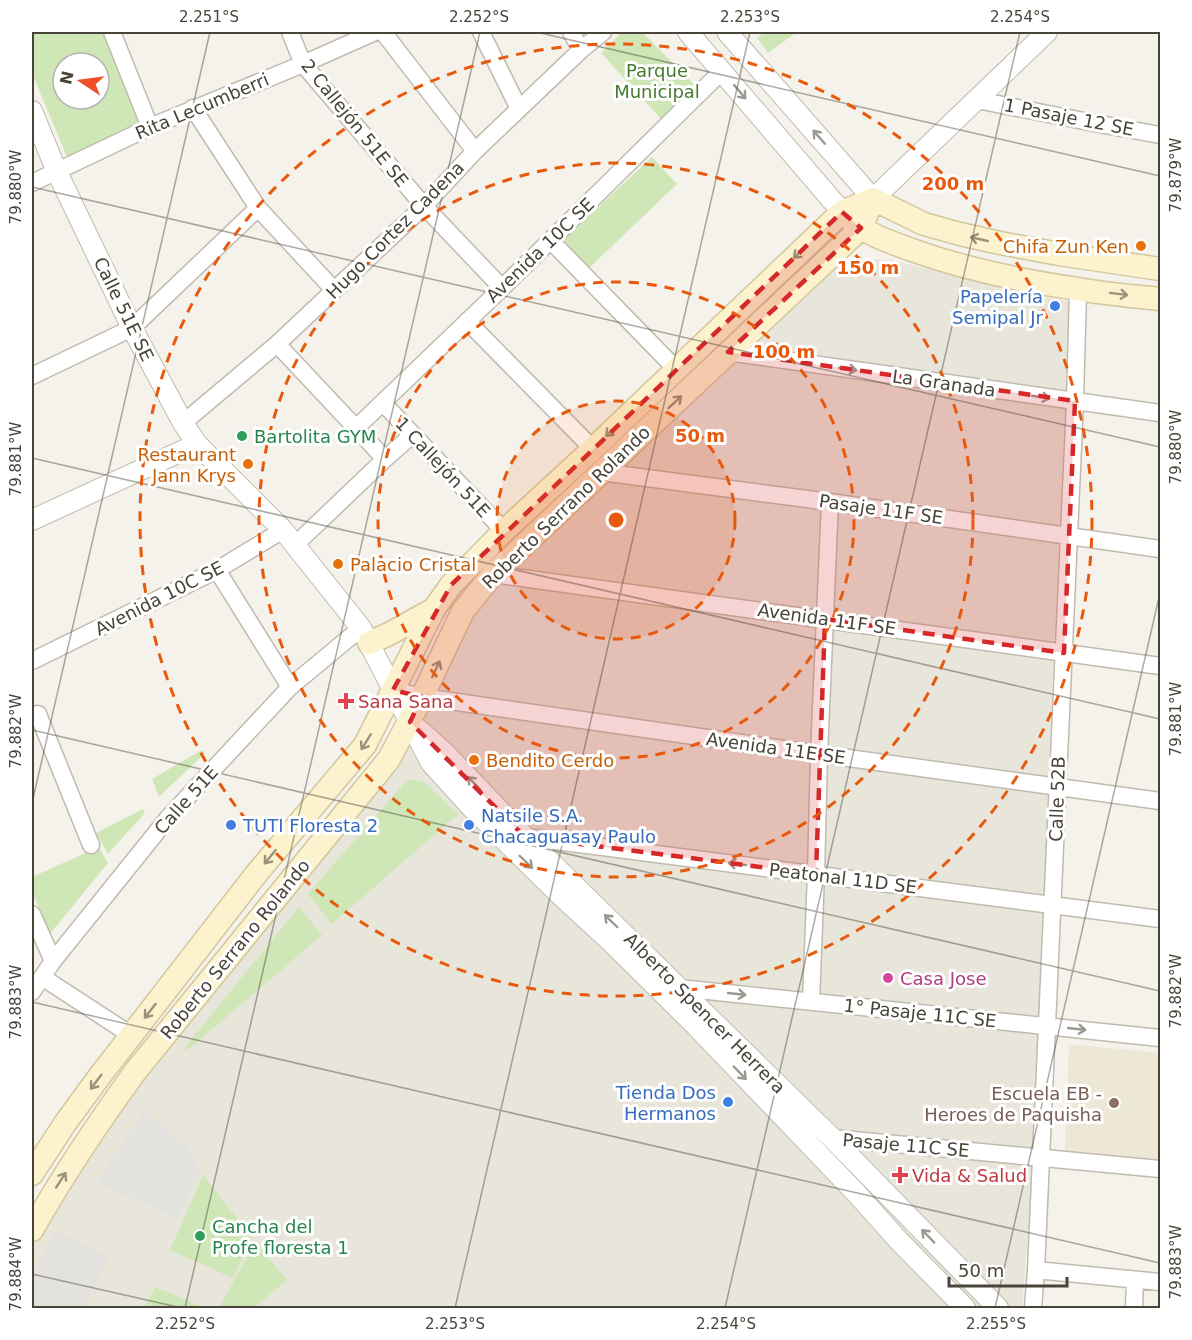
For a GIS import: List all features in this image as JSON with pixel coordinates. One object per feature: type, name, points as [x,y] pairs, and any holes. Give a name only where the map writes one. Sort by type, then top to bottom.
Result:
[{"type":"main road","name":"Roberto Serrano Rolando","points":[[32,1174],[66,1122],[256,873],[365,745],[434,609],[451,585],[504,531],[842,212],[873,199]]},
{"type":"main road","name":"Roberto Serrano Rolando","points":[[32,1230],[80,1152],[135,1072],[389,759],[410,722],[463,611],[493,574],[861,228],[873,199]]},
{"type":"main road","points":[[873,199],[924,224],[960,234],[1035,250],[1161,269]]},
{"type":"main road","points":[[842,212],[861,228],[887,241],[973,268],[1078,290],[1161,300]]},
{"type":"main road","points":[[365,636],[391,633],[434,609]]},
{"type":"street","points":[[112,32],[150,127]]},
{"type":"street","name":"2 Callejón 51E SE","points":[[290,32],[303,64],[424,206],[502,288]]},
{"type":"street","name":"Rita Lecumberri","points":[[32,183],[193,108],[375,32]]},
{"type":"street","points":[[383,32],[475,151]]},
{"type":"street","points":[[481,32],[519,109]]},
{"type":"street","points":[[570,32],[581,50]]},
{"type":"street","name":"Hugo Cortez Cadena","points":[[183,423],[277,344],[424,206],[475,151],[603,32]]},
{"type":"street","points":[[688,32],[842,212]]},
{"type":"street","points":[[727,32],[873,199]]},
{"type":"street","name":"Roberto Serrano Rolando","points":[[873,199],[1047,32]]},
{"type":"street","name":"Avenida 10C SE","points":[[356,428],[722,71]]},
{"type":"street","name":"1 Pasaje 12 SE","points":[[977,100],[1161,135]]},
{"type":"street","points":[[193,108],[258,208],[334,290]]},
{"type":"street","points":[[32,111],[57,171]]},
{"type":"street","name":"Calle 51E SE","points":[[57,171],[132,328],[183,423],[197,444]]},
{"type":"street","points":[[32,376],[132,328],[258,208]]},
{"type":"street","points":[[550,240],[676,369]]},
{"type":"street","name":"Calle 52B","points":[[1033,1308],[1053,905],[1078,290]]},
{"type":"street","points":[[467,321],[592,449]]},
{"type":"street","name":"1 Callejón 51E","points":[[277,344],[385,459]]},
{"type":"street","name":"La Granada","points":[[728,352],[1161,413]]},
{"type":"street","name":"1 Callejón 51E","points":[[383,403],[504,531]]},
{"type":"street","name":"Avenida 10C SE","points":[[32,661],[217,570],[290,537],[412,435]]},
{"type":"street","points":[[32,520],[197,444]]},
{"type":"street","name":"Alberto Spencer Herrera","points":[[197,444],[290,537],[365,636],[431,764],[472,809],[695,1025],[965,1308]]},
{"type":"street","name":"Pasaje 11F SE","points":[[601,472],[1161,549]]},
{"type":"street","points":[[811,1002],[830,502]]},
{"type":"street","points":[[217,570],[290,687]]},
{"type":"street","name":"Avenida 11F SE","points":[[493,574],[1161,666]]},
{"type":"street","name":"Calle 51E","points":[[32,992],[52,961],[168,818],[290,687],[365,636]]},
{"type":"street","name":"Avenida 11E SE","points":[[393,690],[422,697],[1161,801]]},
{"type":"street","points":[[32,717],[38,714],[91,845]]},
{"type":"street","name":"Alberto Spencer Herrera","points":[[410,722],[444,752],[525,837],[832,1138],[998,1308]]},
{"type":"street","name":"Peatonal 11D SE","points":[[525,837],[1161,919]]},
{"type":"street","points":[[32,914],[52,961]]},
{"type":"street","points":[[42,977],[131,1035]]},
{"type":"street","name":"1° Pasaje 11C SE","points":[[679,988],[1161,1038]]},
{"type":"street","name":"Pasaje 11C SE","points":[[832,1138],[1161,1169]]},
{"type":"street","points":[[1036,1270],[1161,1282]]},
{"type":"street","points":[[1134,1308],[1136,1280]]},
{"type":"highlighted area","points":[[842,212],[861,228],[728,352],[1075,401],[1064,653],[825,619],[816,874],[525,837],[410,722],[422,697],[393,690],[451,585]]},
{"type":"shaded area","points":[[864,259],[890,260],[1070,302],[1033,1168],[1022,1308],[32,1308],[32,1246],[82,1162],[141,1083],[389,775],[396,772],[457,636],[489,590],[818,283],[840,266]]},
{"type":"shaded area","name":"Escuela EB - Heroes de Paquisha","points":[[1069,1044],[1160,1053],[1160,1161],[1065,1153]]},
{"type":"shaded area","points":[[144,1111],[188,1148],[200,1168],[178,1219],[97,1182]]},
{"type":"shaded area","points":[[56,1231],[108,1256],[83,1308],[32,1308],[32,1274]]},
{"type":"green space","points":[[32,32],[107,32],[143,123],[67,157],[32,73]]},
{"type":"green space","name":"Parque Municipal","points":[[622,32],[642,32],[697,87],[663,121],[601,53]]},
{"type":"green space","points":[[765,32],[797,32],[768,53],[757,38]]},
{"type":"green space","points":[[652,157],[677,184],[588,269],[563,240]]},
{"type":"green space","points":[[202,750],[205,753],[159,797],[152,779]]},
{"type":"green space","points":[[407,780],[423,781],[458,814],[332,924],[308,894]]},
{"type":"green space","points":[[143,809],[145,813],[108,854],[96,833]]},
{"type":"green space","points":[[99,847],[108,863],[50,934],[32,892],[32,877]]},
{"type":"green space","points":[[299,907],[322,935],[190,1048],[183,1050]]},
{"type":"green space","points":[[203,1175],[252,1238],[233,1278],[170,1250]]},
{"type":"green space","points":[[255,1242],[287,1280],[253,1308],[219,1308]]},
{"type":"green space","points":[[155,1287],[205,1308],[144,1308]]},
{"type":"place","name":"Chifa Zun Ken","points":[[1141,246]]},
{"type":"place","name":"Papelería Semipal Jr","points":[[1055,306]]},
{"type":"place","name":"Bartolita GYM","points":[[242,436]]},
{"type":"place","name":"Restaurant Jann Krys","points":[[248,464]]},
{"type":"place","name":"Palacio Cristal","points":[[338,564]]},
{"type":"place","name":"Sana Sana","points":[[346,701]]},
{"type":"place","name":"Bendito Cerdo","points":[[474,760]]},
{"type":"place","name":"TUTI Floresta 2","points":[[231,825]]},
{"type":"place","name":"Natsile S.A. Chacaguasay Paulo","points":[[469,825]]},
{"type":"place","name":"Casa Jose","points":[[888,978]]},
{"type":"place","name":"Tienda Dos Hermanos","points":[[728,1102]]},
{"type":"place","name":"Escuela EB - Heroes de Paquisha","points":[[1114,1103]]},
{"type":"place","name":"Vida & Salud","points":[[900,1175]]},
{"type":"place","name":"Cancha del Profe floresta 1","points":[[200,1236]]}]
